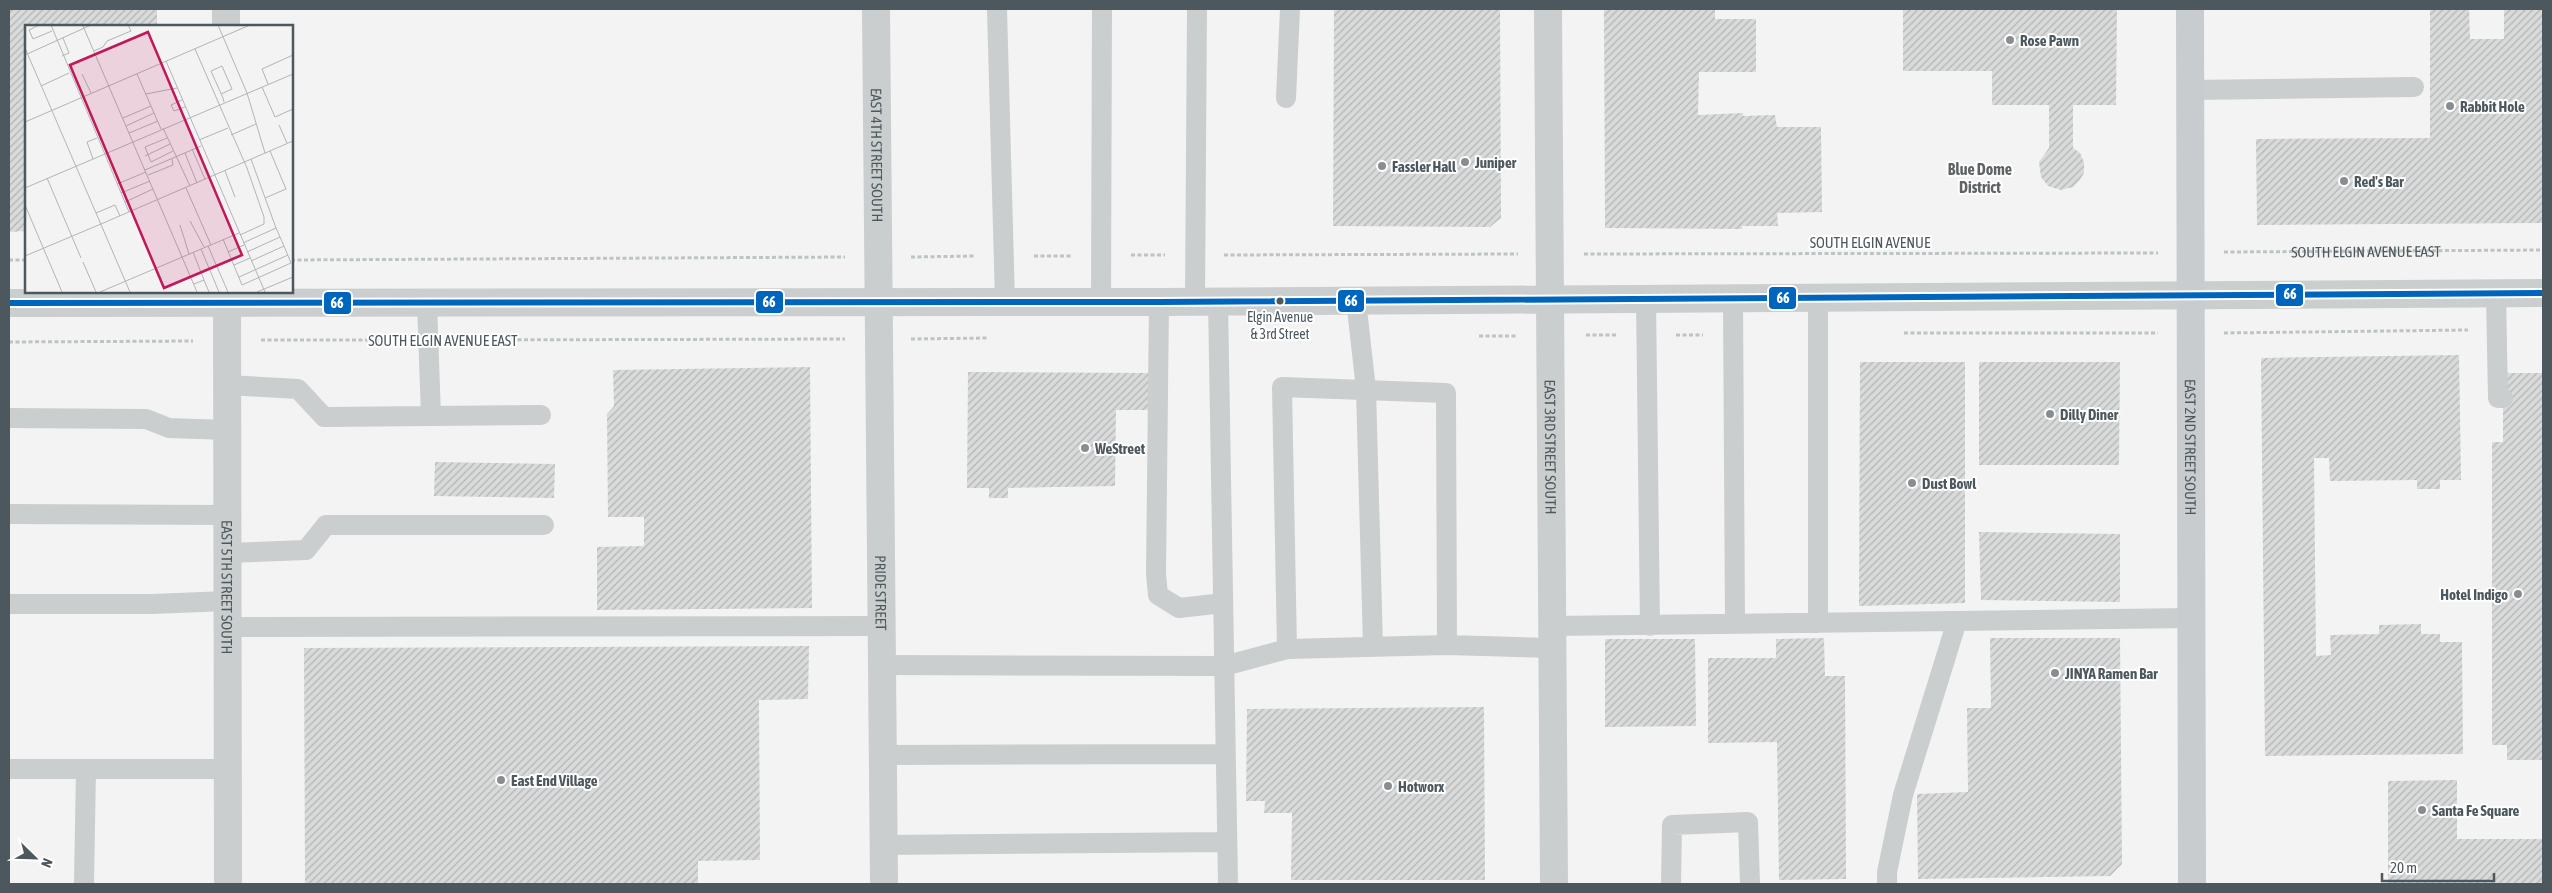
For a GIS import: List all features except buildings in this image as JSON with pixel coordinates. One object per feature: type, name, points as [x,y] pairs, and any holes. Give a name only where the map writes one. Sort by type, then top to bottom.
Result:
[{"type":"main road","name":"EAST 2ND STREET SOUTH","points":[[2190,9],[2192,884]]},
{"type":"street","points":[[226,9],[226,25]]},
{"type":"street","name":"EAST 4TH STREET SOUTH","points":[[876,9],[878,302]]},
{"type":"street","name":"EAST 3RD STREET SOUTH","points":[[1548,9],[1554,884]]},
{"type":"street","points":[[9,303],[227,297],[427,303],[1159,302],[2543,293]]},
{"type":"street","name":"EAST 5TH STREET SOUTH","points":[[227,297],[228,884]]},
{"type":"street","name":"PRIDE STREET","points":[[878,302],[884,884]]},
{"type":"lane","points":[[997,9],[1005,302]]},
{"type":"lane","points":[[1101,301],[1102,9]]},
{"type":"lane","points":[[1197,9],[1206,301],[1223,603],[1228,884]]},
{"type":"lane","points":[[1286,98],[1290,9]]},
{"type":"lane","points":[[2189,90],[2414,87]]},
{"type":"lane","points":[[2496,294],[2498,398],[2503,398]]},
{"type":"lane","points":[[1646,298],[1650,626]]},
{"type":"lane","points":[[1733,298],[1735,624]]},
{"type":"lane","points":[[1818,298],[1818,623]]},
{"type":"lane","points":[[1356,300],[1366,389],[1374,646]]},
{"type":"lane","points":[[1159,302],[1156,565],[1158,595],[1179,608],[1223,603]]},
{"type":"lane","points":[[427,303],[430,416]]},
{"type":"lane","points":[[227,385],[298,390],[324,418],[541,415]]},
{"type":"lane","points":[[1287,649],[1282,387],[1446,392],[1447,645]]},
{"type":"lane","points":[[9,418],[146,419],[169,428],[227,430]]},
{"type":"lane","points":[[9,514],[227,515]]},
{"type":"lane","points":[[228,553],[306,550],[326,525],[544,525]]},
{"type":"lane","points":[[9,604],[152,604],[228,614],[880,626]]},
{"type":"lane","points":[[881,666],[1224,666],[1287,649],[1447,645],[1552,637],[1650,626],[2190,618]]},
{"type":"lane","points":[[1887,884],[1887,872],[1903,795],[1957,621]]},
{"type":"lane","points":[[882,755],[1225,754]]},
{"type":"lane","points":[[9,769],[228,769]]},
{"type":"lane","points":[[84,884],[86,769]]},
{"type":"lane","points":[[1671,884],[1672,825],[1748,822],[1750,884]]},
{"type":"lane","points":[[883,845],[1227,842]]},
{"type":"path","name":"SOUTH ELGIN AVENUE EAST","points":[[2190,252],[2543,250]]},
{"type":"path","name":"SOUTH ELGIN AVENUE","points":[[1550,254],[2190,252]]},
{"type":"path","points":[[292,260],[877,257]]},
{"type":"path","points":[[9,260],[25,260]]},
{"type":"path","points":[[1898,334],[2498,330]]},
{"type":"path","points":[[1550,336],[1733,335]]},
{"type":"path","name":"SOUTH ELGIN AVENUE EAST","points":[[9,342],[878,339]]},
{"type":"transit line","name":"66","points":[[9,303],[1159,302],[2543,293]]},
{"type":"place","name":"Rose Pawn","points":[[2010,40]]},
{"type":"place","name":"Rabbit Hole","points":[[2450,106]]},
{"type":"place","name":"Juniper","points":[[1465,162]]},
{"type":"place","name":"Fassler Hall","points":[[1382,166]]},
{"type":"place","name":"Red's Bar","points":[[2344,181]]},
{"type":"place","name":"Elgin Avenue & 3rd Street","points":[[1280,301]]},
{"type":"place","name":"Dilly Diner","points":[[2050,414]]},
{"type":"place","name":"WeStreet","points":[[1085,448]]},
{"type":"place","name":"Dust Bowl","points":[[1912,483]]},
{"type":"place","name":"Hotel Indigo","points":[[2518,594]]},
{"type":"place","name":"JINYA Ramen Bar","points":[[2055,673]]},
{"type":"place","name":"East End Village","points":[[501,780]]},
{"type":"place","name":"Hotworx","points":[[1388,786]]},
{"type":"place","name":"Santa Fe Square","points":[[2422,810]]},
{"type":"district","name":"Blue Dome District","points":[[1980,178]]}]
